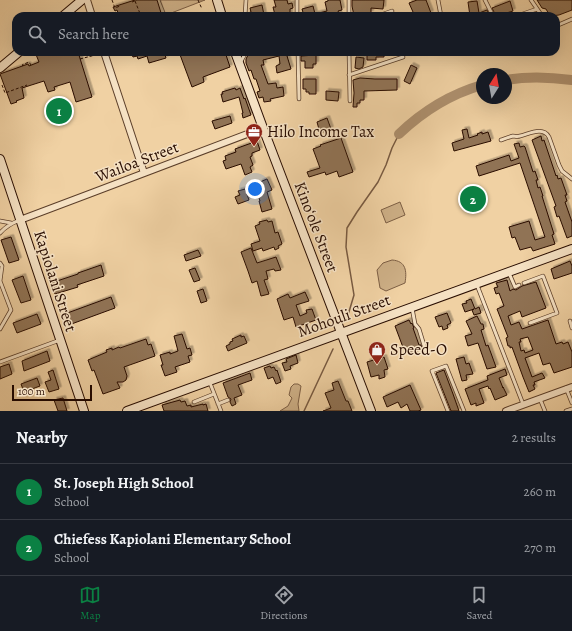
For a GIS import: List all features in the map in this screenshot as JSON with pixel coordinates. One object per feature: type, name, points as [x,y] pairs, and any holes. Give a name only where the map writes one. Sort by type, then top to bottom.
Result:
[{"type":"street","points":[[68,12],[82,0]]},
{"type":"street","points":[[87,0],[91,12]]},
{"type":"street","points":[[217,0],[221,12]]},
{"type":"street","points":[[0,68],[15,56]]},
{"type":"street","points":[[105,56],[144,173]]},
{"type":"street","name":"Kinoʻole Street","points":[[237,56],[371,411]]},
{"type":"street","name":"Wailoa Street","points":[[20,220],[263,128]]},
{"type":"street","name":"Kapiolani Street","points":[[0,160],[84,411]]},
{"type":"street","name":"Mohouli Street","points":[[127,411],[572,249]]},
{"type":"street","points":[[506,411],[569,388]]},
{"type":"lane","points":[[245,12],[246,0]]},
{"type":"lane","points":[[296,0],[297,12]]},
{"type":"lane","points":[[349,0],[349,12]]},
{"type":"lane","points":[[438,0],[440,12]]},
{"type":"lane","points":[[485,0],[491,12]]},
{"type":"lane","points":[[531,0],[539,12]]},
{"type":"lane","points":[[528,12],[537,9]]},
{"type":"lane","points":[[560,24],[572,19]]},
{"type":"lane","points":[[240,64],[244,56]]},
{"type":"lane","points":[[298,56],[299,99]]},
{"type":"lane","points":[[349,56],[350,101]]},
{"type":"lane","points":[[349,75],[403,57]]},
{"type":"lane","points":[[500,140],[513,136],[517,137],[535,131],[547,133],[562,171],[572,179]]},
{"type":"lane","points":[[0,233],[11,223],[20,220]]},
{"type":"lane","points":[[0,221],[11,223]]},
{"type":"lane","points":[[0,263],[2,266],[0,282],[11,310],[0,329]]},
{"type":"lane","points":[[509,272],[514,286],[519,285]]},
{"type":"lane","points":[[524,283],[543,276],[557,313],[530,323]]},
{"type":"lane","points":[[476,283],[523,404]]},
{"type":"lane","points":[[412,307],[415,324],[419,329],[426,352]]},
{"type":"lane","points":[[570,321],[572,328]]},
{"type":"lane","points":[[0,362],[60,340]]},
{"type":"lane","points":[[448,411],[432,371],[446,366],[464,411]]},
{"type":"lane","points":[[209,381],[221,411]]},
{"type":"lane","points":[[569,388],[572,403]]},
{"type":"lane","points":[[194,402],[214,394]]},
{"type":"lane","points":[[540,399],[544,411]]},
{"type":"lane","points":[[218,404],[228,400]]},
{"type":"lane","points":[[566,411],[572,408]]},
{"type":"path","points":[[112,0],[115,8],[120,6]]},
{"type":"path","points":[[132,2],[136,0],[140,12]]},
{"type":"path","points":[[198,0],[202,9]]},
{"type":"path","points":[[80,60],[92,56]]},
{"type":"path","points":[[23,66],[22,65],[30,62],[31,65]]},
{"type":"path","points":[[2,85],[5,93],[27,85]]},
{"type":"shaded area","points":[[160,0],[205,0],[174,12],[165,12]]},
{"type":"shaded area","points":[[400,202],[405,215],[386,223],[381,210]]},
{"type":"shaded area","points":[[392,260],[400,262],[403,265],[406,274],[405,283],[386,291],[380,288],[377,270],[383,263]]},
{"type":"shaded area","points":[[294,384],[301,386],[298,404],[299,411],[280,411],[288,406],[292,398],[289,395],[291,387]]},
{"type":"building","points":[[135,0],[157,0],[161,12],[118,12],[117,10],[115,11],[113,7]]},
{"type":"building","points":[[274,0],[287,0],[288,4],[292,3],[293,8],[290,9],[290,12],[274,12],[273,7],[276,7]]},
{"type":"building","points":[[340,0],[342,10],[338,12],[323,12],[327,11],[325,2]]},
{"type":"building","points":[[352,0],[384,0],[383,9],[371,8],[371,12],[353,12]]},
{"type":"building","points":[[417,0],[426,0],[431,12],[413,12],[409,3]]},
{"type":"building","points":[[537,0],[572,0],[572,10],[560,15],[560,12],[548,12],[546,9],[542,8]]},
{"type":"building","points":[[477,1],[479,12],[469,12],[468,2]]},
{"type":"building","points":[[510,1],[513,11],[494,12],[492,8]]},
{"type":"building","points":[[262,5],[263,12],[251,12],[250,8]]},
{"type":"building","points":[[313,6],[314,12],[303,12],[302,9]]},
{"type":"building","points":[[37,56],[79,56],[92,97],[76,102],[70,82],[54,87],[55,90],[48,92],[44,81],[22,88],[24,98],[11,104],[0,74],[28,64],[29,66],[39,62]]},
{"type":"building","points":[[137,56],[147,56],[138,59]]},
{"type":"building","points":[[147,56],[165,56],[166,58],[149,63]]},
{"type":"building","points":[[180,56],[226,56],[230,67],[203,77],[204,82],[192,87]]},
{"type":"building","points":[[248,56],[279,56],[263,60],[264,65],[261,65],[268,84],[276,83],[277,88],[283,87],[284,96],[264,102],[263,97],[259,98],[257,92],[260,91],[256,79],[254,79],[251,70],[249,71],[246,59]]},
{"type":"building","points":[[279,56],[287,56],[291,69],[277,73],[276,66],[280,64]]},
{"type":"building","points":[[301,56],[316,56],[316,64],[313,64],[313,68],[305,68],[305,61],[301,61]]},
{"type":"building","points":[[367,56],[384,56],[376,57],[376,60],[367,60]]},
{"type":"building","points":[[356,57],[364,58],[363,67],[359,69],[355,68]]},
{"type":"building","points":[[411,65],[417,68],[410,84],[404,81]]},
{"type":"building","points":[[360,78],[397,79],[397,90],[364,91],[364,100],[360,100],[360,103],[357,103],[357,107],[353,107],[353,80]]},
{"type":"building","points":[[303,79],[316,79],[316,94],[309,94],[309,92],[306,92],[306,89],[303,89]]},
{"type":"building","points":[[235,88],[236,90],[240,88],[251,115],[243,118],[239,97],[223,102],[222,92]]},
{"type":"building","points":[[326,91],[339,92],[338,101],[326,100]]},
{"type":"building","points":[[230,116],[232,123],[215,129],[212,121]]},
{"type":"building","points":[[327,118],[331,129],[320,133],[317,122]]},
{"type":"building","points":[[467,129],[469,138],[482,132],[482,134],[488,132],[491,141],[454,151],[452,143],[464,139],[462,130]]},
{"type":"building","points":[[541,136],[542,141],[544,140],[556,176],[557,175],[558,179],[561,178],[567,195],[565,195],[567,201],[565,202],[572,222],[572,236],[567,238],[559,216],[557,217],[554,207],[556,206],[532,140]]},
{"type":"building","points":[[341,138],[353,172],[339,177],[337,171],[326,175],[325,172],[309,177],[307,172],[320,168],[313,149]]},
{"type":"building","points":[[257,141],[260,150],[252,153],[252,156],[250,157],[253,165],[250,167],[252,172],[245,175],[241,164],[226,169],[223,161],[226,160],[225,156],[236,152],[235,149]]},
{"type":"building","points":[[519,143],[520,147],[525,147],[533,172],[535,171],[538,180],[536,180],[538,188],[540,187],[554,234],[552,235],[555,244],[533,251],[531,247],[520,250],[515,237],[512,238],[509,227],[529,221],[535,240],[545,237],[520,163],[479,176],[476,166],[509,155],[511,161],[519,158],[514,144]]},
{"type":"building","points":[[267,179],[272,190],[267,192],[272,209],[262,212],[256,189],[262,187],[260,182]]},
{"type":"building","points":[[245,189],[249,200],[238,204],[235,197],[240,195],[238,191]]},
{"type":"building","points":[[267,220],[268,222],[272,221],[275,233],[278,232],[282,244],[275,250],[274,247],[263,251],[262,248],[253,251],[251,244],[260,241],[255,226],[260,224],[259,222]]},
{"type":"building","points":[[11,237],[19,260],[9,263],[1,240]]},
{"type":"building","points":[[251,248],[257,263],[276,257],[281,270],[275,271],[274,269],[266,271],[268,279],[264,280],[269,294],[261,296],[257,281],[252,283],[241,252]]},
{"type":"building","points":[[198,250],[201,256],[186,261],[184,255]]},
{"type":"building","points":[[570,261],[572,273],[554,279],[551,269]]},
{"type":"building","points":[[101,265],[104,276],[77,285],[78,287],[55,294],[51,283]]},
{"type":"building","points":[[195,268],[200,280],[194,282],[189,270]]},
{"type":"building","points":[[23,276],[31,300],[21,303],[12,280]]},
{"type":"building","points":[[507,280],[510,291],[536,282],[546,308],[522,317],[520,311],[508,316],[511,325],[519,322],[522,329],[548,320],[556,344],[568,342],[572,352],[572,367],[554,373],[550,363],[543,365],[539,353],[525,358],[532,377],[542,373],[545,378],[534,382],[535,385],[533,385],[535,389],[529,392],[512,347],[510,348],[510,346],[508,346],[506,338],[508,337],[497,309],[504,306],[499,293],[496,294],[494,288],[498,287],[496,283]],"holes":[[[528,337],[533,350],[525,353],[524,350],[521,351],[519,342],[521,342],[520,339]]]},
{"type":"building","points":[[203,289],[207,301],[201,303],[197,291]]},
{"type":"building","points":[[305,292],[309,301],[296,305],[300,316],[307,313],[306,310],[312,309],[316,320],[296,327],[293,317],[284,320],[277,299],[288,294],[290,298]]},
{"type":"building","points":[[111,297],[115,308],[66,326],[62,315]]},
{"type":"building","points":[[471,299],[475,309],[479,307],[481,313],[474,315],[472,310],[474,309],[465,312],[462,304],[467,303],[466,301]]},
{"type":"building","points":[[447,313],[451,323],[447,325],[448,328],[443,330],[442,326],[439,327],[435,317]]},
{"type":"building","points":[[37,314],[41,324],[17,333],[13,323]]},
{"type":"building","points":[[477,316],[481,324],[483,324],[484,329],[481,330],[486,346],[488,345],[496,367],[487,369],[478,343],[468,346],[465,336],[472,334],[466,321]]},
{"type":"building","points":[[409,320],[411,324],[412,323],[419,345],[421,345],[422,349],[411,354],[410,348],[404,350],[395,326]]},
{"type":"building","points":[[182,334],[187,349],[190,348],[192,355],[188,356],[190,362],[175,367],[177,372],[165,376],[161,365],[163,365],[160,355],[178,351],[174,336]]},
{"type":"building","points":[[241,335],[241,337],[244,336],[247,343],[228,351],[226,346],[233,341],[232,339]]},
{"type":"building","points":[[146,339],[148,345],[151,344],[155,356],[124,367],[127,376],[126,380],[123,382],[117,382],[120,388],[103,394],[94,370],[92,371],[88,360],[107,352],[106,350],[120,348]]},
{"type":"building","points":[[47,351],[50,361],[24,371],[22,361]]},
{"type":"building","points":[[296,355],[298,363],[290,366],[291,369],[285,371],[282,363],[287,362],[286,359]]},
{"type":"building","name":"Speed-O","points":[[384,357],[388,369],[384,370],[385,377],[379,379],[379,375],[371,377],[367,362]]},
{"type":"building","points":[[464,357],[466,364],[469,363],[473,374],[466,375],[467,380],[462,381],[456,359]]},
{"type":"building","points":[[9,364],[12,374],[0,379],[0,367]]},
{"type":"building","points":[[270,366],[271,368],[274,367],[276,371],[277,370],[281,382],[276,384],[273,377],[268,379],[264,368]]},
{"type":"building","points":[[505,369],[507,375],[499,378],[507,395],[495,400],[488,386],[479,389],[484,403],[476,406],[476,403],[471,405],[465,389],[488,380],[487,376]]},
{"type":"building","points":[[53,370],[59,389],[49,392],[45,382],[51,380],[48,372]]},
{"type":"building","points":[[444,370],[459,411],[451,411],[436,373]]},
{"type":"building","points":[[250,373],[252,380],[238,385],[242,395],[234,398],[236,404],[232,406],[230,402],[231,399],[228,397],[223,383]]},
{"type":"building","points":[[37,378],[40,386],[24,392],[21,384]]},
{"type":"building","points":[[338,381],[346,401],[348,401],[352,411],[323,411],[331,408],[325,393],[334,390],[332,383]]},
{"type":"building","points":[[410,385],[421,410],[410,411],[407,404],[401,408],[398,402],[387,407],[383,397]]},
{"type":"building","points":[[63,398],[67,411],[58,411],[54,400]]},
{"type":"building","points":[[180,400],[181,402],[185,401],[187,406],[191,405],[191,407],[206,404],[208,411],[164,411],[162,405]]},
{"type":"waterway","points":[[512,79],[539,77],[572,80]]},
{"type":"waterway","points":[[399,134],[427,111],[459,93],[476,87]]},
{"type":"waterway","points":[[348,315],[354,295],[346,247],[347,228],[378,182],[399,134]]},
{"type":"waterway","points":[[304,411],[333,349]]},
{"type":"place","name":"St. Joseph High School","points":[[59,111]]},
{"type":"place","name":"Hilo Income Tax","points":[[254,147]]},
{"type":"place","name":"Chiefess Kapiolani Elementary School","points":[[473,199]]},
{"type":"place","name":"Speed-O","points":[[377,365]]}]
